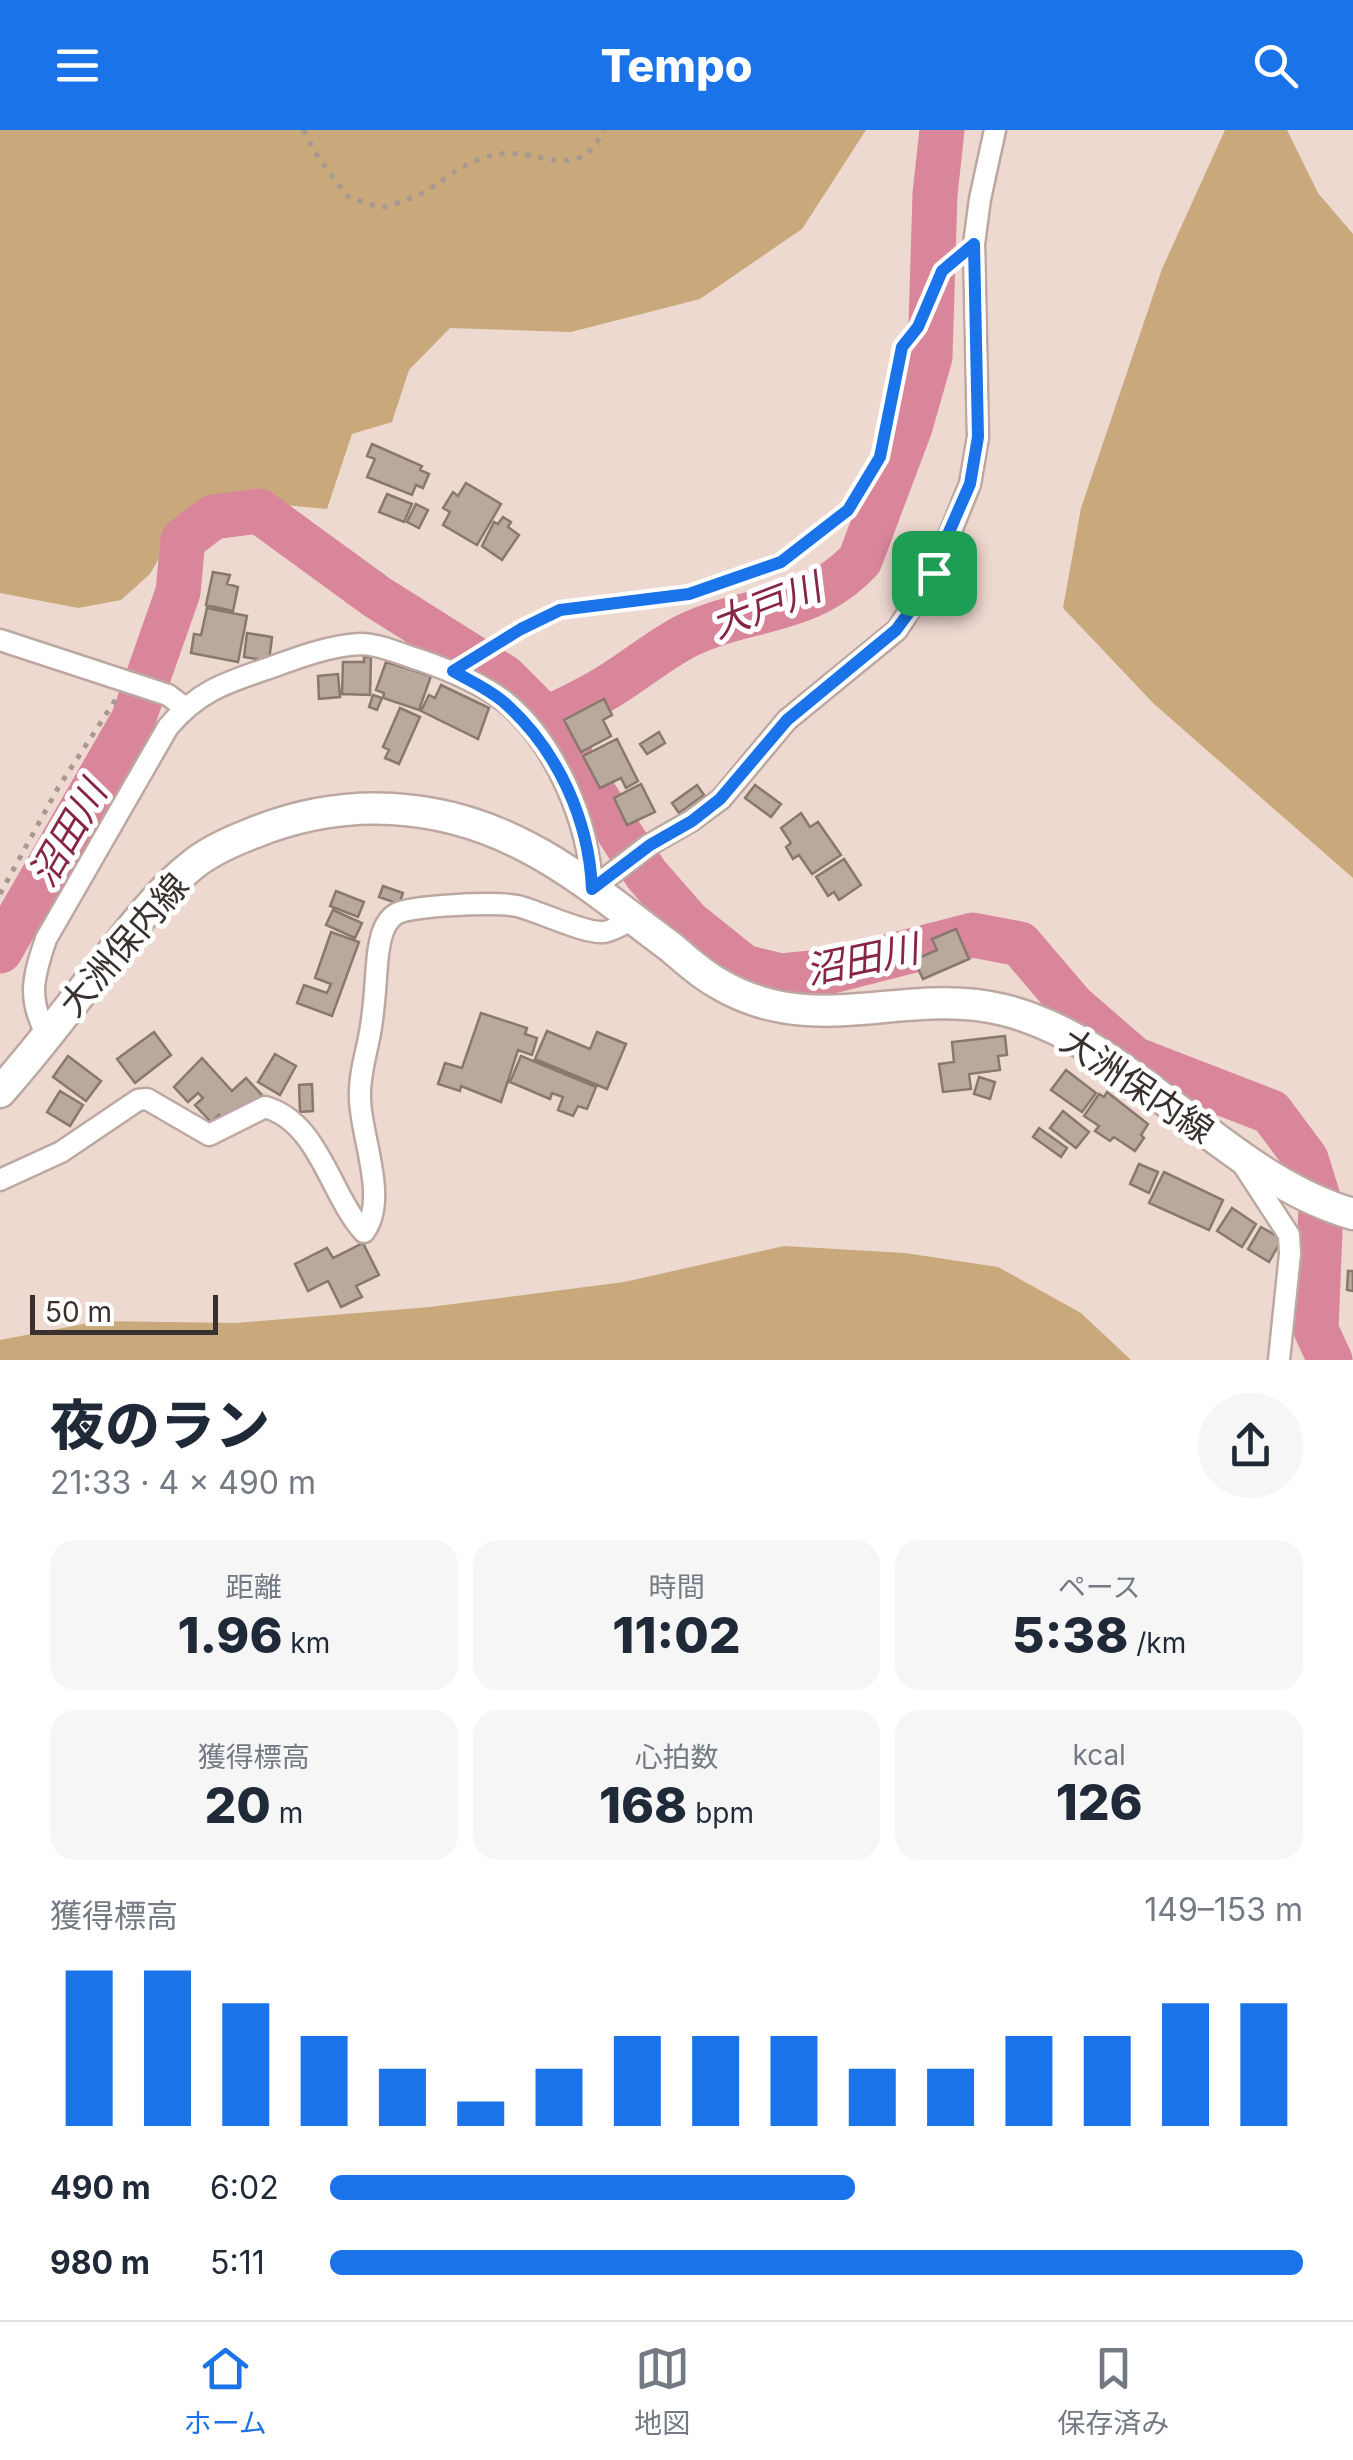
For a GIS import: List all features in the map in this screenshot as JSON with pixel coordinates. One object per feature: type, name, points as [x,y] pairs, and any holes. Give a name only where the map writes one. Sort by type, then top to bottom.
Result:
[{"type":"main road","name":"大洲保内線","points":[[0,1092],[148,908],[191,865],[236,840],[292,817],[354,808],[398,808],[464,819],[530,848],[592,889],[717,983],[764,1003],[814,1013],[948,1003],[1004,1010],[1055,1029],[1109,1061],[1236,1153],[1279,1179],[1353,1214]]},
{"type":"street","points":[[592,889],[720,799],[787,720],[896,630],[921,596],[970,484],[978,437],[974,244],[994,130]]},
{"type":"street","points":[[0,640],[128,680],[176,701],[295,659],[363,644],[453,671],[504,701],[538,738],[577,808],[590,854],[592,889]]},
{"type":"street","points":[[47,1035],[34,1010],[36,968],[46,939],[168,727],[176,701]]},
{"type":"street","points":[[0,1180],[60,1152],[138,1100],[147,1099],[209,1135],[265,1107],[281,1112],[298,1127],[364,1232],[372,1192],[359,1101],[361,1072],[370,1036],[380,935],[390,920],[397,912],[419,907],[513,905],[604,932],[632,920]]},
{"type":"street","points":[[1236,1153],[1289,1235],[1279,1360]]},
{"type":"path","points":[[304,130],[318,157],[347,196],[380,208],[430,189],[456,168],[505,152],[570,162],[581,156],[604,130]]},
{"type":"path","points":[[453,671],[560,610],[689,594],[781,562],[848,510],[880,457],[902,347],[918,327],[942,271],[974,244]]},
{"type":"path","points":[[0,894],[58,788],[128,680]]},
{"type":"shaded area","points":[[0,130],[866,130],[802,229],[700,299],[571,332],[450,328],[409,370],[392,422],[352,434],[327,509],[228,500],[176,529],[150,574],[121,600],[78,608],[0,593]]},
{"type":"shaded area","points":[[1225,130],[1287,130],[1318,193],[1353,234],[1353,878],[1154,704],[1063,608],[1081,508],[1162,269]]},
{"type":"shaded area","points":[[784,1246],[905,1253],[998,1267],[1081,1313],[1131,1360],[0,1360],[0,1340],[99,1321],[235,1323],[430,1307],[624,1282]]},
{"type":"building","points":[[372,444],[422,466],[420,470],[429,474],[423,488],[416,485],[412,495],[367,477],[375,459],[367,456]]},
{"type":"building","points":[[466,483],[501,504],[477,545],[443,525],[450,512],[443,508],[453,492],[458,496]]},
{"type":"building","points":[[387,494],[412,504],[404,522],[379,512]]},
{"type":"building","points":[[416,504],[428,510],[419,528],[407,522]]},
{"type":"building","points":[[503,517],[519,535],[502,560],[482,546],[494,522],[498,524]]},
{"type":"building","points":[[213,572],[230,575],[227,584],[238,587],[233,611],[206,605]]},
{"type":"building","points":[[207,608],[247,616],[238,662],[191,653],[194,634],[201,635]]},
{"type":"building","points":[[247,633],[272,637],[269,661],[244,657]]},
{"type":"building","points":[[364,657],[371,657],[370,695],[342,694],[343,662],[364,662]]},
{"type":"building","points":[[386,662],[431,676],[419,710],[383,698],[384,693],[376,690]]},
{"type":"building","points":[[338,674],[340,697],[319,699],[318,676]]},
{"type":"building","points":[[441,685],[489,708],[478,739],[421,711],[429,695],[435,698]]},
{"type":"building","points":[[373,695],[382,698],[377,710],[369,707]]},
{"type":"building","points":[[604,699],[612,715],[603,720],[611,736],[581,752],[564,720]]},
{"type":"building","points":[[400,708],[420,717],[399,764],[385,758],[389,750],[383,747]]},
{"type":"building","points":[[659,732],[665,743],[647,754],[640,744]]},
{"type":"building","points":[[617,739],[638,781],[626,788],[621,778],[600,788],[583,756]]},
{"type":"building","points":[[641,784],[655,812],[627,825],[614,798]]},
{"type":"building","points":[[697,785],[704,795],[679,813],[672,803]]},
{"type":"building","points":[[755,785],[781,804],[771,817],[745,798]]},
{"type":"building","points":[[801,813],[810,827],[818,822],[841,855],[812,874],[799,855],[793,859],[786,847],[791,843],[781,828]]},
{"type":"building","points":[[844,859],[861,885],[839,900],[834,892],[828,896],[816,877]]},
{"type":"building","points":[[383,886],[403,893],[399,904],[379,897]]},
{"type":"building","points":[[336,891],[364,902],[358,917],[330,906]]},
{"type":"building","points":[[333,910],[362,923],[355,938],[326,925]]},
{"type":"building","points":[[956,929],[969,959],[923,979],[914,960],[937,950],[932,939]]},
{"type":"building","points":[[331,932],[359,942],[332,1016],[297,1003],[304,985],[327,993],[331,984],[315,978]]},
{"type":"building","points":[[481,1013],[527,1028],[525,1034],[537,1038],[532,1055],[518,1050],[501,1102],[461,1086],[460,1091],[438,1084],[445,1063],[462,1068]]},
{"type":"building","points":[[547,1031],[590,1049],[597,1032],[626,1044],[607,1089],[535,1059]]},
{"type":"building","points":[[154,1032],[171,1055],[135,1083],[117,1059]]},
{"type":"building","points":[[1005,1036],[1007,1055],[998,1056],[1000,1070],[969,1074],[971,1089],[943,1092],[939,1064],[954,1062],[952,1042]]},
{"type":"building","points":[[275,1054],[296,1066],[280,1095],[258,1082]]},
{"type":"building","points":[[68,1056],[101,1081],[86,1101],[53,1077]]},
{"type":"building","points":[[521,1056],[596,1087],[587,1109],[578,1106],[573,1116],[558,1110],[563,1097],[552,1093],[550,1099],[510,1082]]},
{"type":"building","points":[[202,1058],[232,1091],[246,1078],[262,1095],[242,1113],[238,1108],[224,1121],[219,1115],[211,1122],[195,1105],[203,1098],[198,1093],[188,1102],[174,1087]]},
{"type":"building","points":[[1066,1070],[1096,1093],[1082,1112],[1051,1090]]},
{"type":"building","points":[[979,1077],[995,1082],[990,1099],[974,1094]]},
{"type":"building","points":[[312,1084],[313,1111],[300,1112],[299,1085]]},
{"type":"building","points":[[60,1091],[83,1105],[70,1126],[47,1112]]},
{"type":"building","points":[[1107,1092],[1148,1124],[1135,1151],[1114,1137],[1110,1141],[1095,1131],[1099,1126],[1084,1116],[1099,1094],[1104,1097]]},
{"type":"building","points":[[1063,1111],[1089,1132],[1076,1148],[1050,1128]]},
{"type":"building","points":[[1039,1128],[1067,1148],[1061,1157],[1033,1137]]},
{"type":"building","points":[[1139,1164],[1158,1172],[1149,1193],[1130,1184]]},
{"type":"building","points":[[1164,1172],[1223,1200],[1209,1230],[1149,1203]]},
{"type":"building","points":[[1232,1208],[1256,1224],[1242,1247],[1217,1231]]},
{"type":"building","points":[[1261,1227],[1282,1239],[1269,1262],[1248,1249]]},
{"type":"building","points":[[363,1243],[379,1275],[356,1286],[362,1297],[341,1307],[328,1281],[308,1291],[295,1264],[327,1248],[333,1258]]},
{"type":"building","points":[[1348,1271],[1353,1271],[1353,1291],[1347,1290]]},
{"type":"waterway","name":"大戸川","points":[[546,719],[606,688],[686,636],[820,591],[860,560],[910,427],[930,357],[935,194],[942,130]]},
{"type":"waterway","name":"沼田川","points":[[0,951],[133,720],[178,592],[183,540],[213,517],[259,511],[377,597],[504,677],[546,719],[646,874],[688,922],[744,967],[781,976],[832,971],[973,935],[1020,944],[1073,1006],[1134,1059],[1271,1112],[1306,1159],[1321,1207],[1316,1330],[1330,1360]]},
{"type":"route","points":[[974,244],[978,437],[970,484],[934,573],[896,630],[787,720],[720,799],[592,889],[590,854],[577,808],[538,738],[504,701],[453,671],[560,610],[689,594],[781,562],[848,510],[880,457],[902,347],[918,327],[942,271],[974,244]]}]
